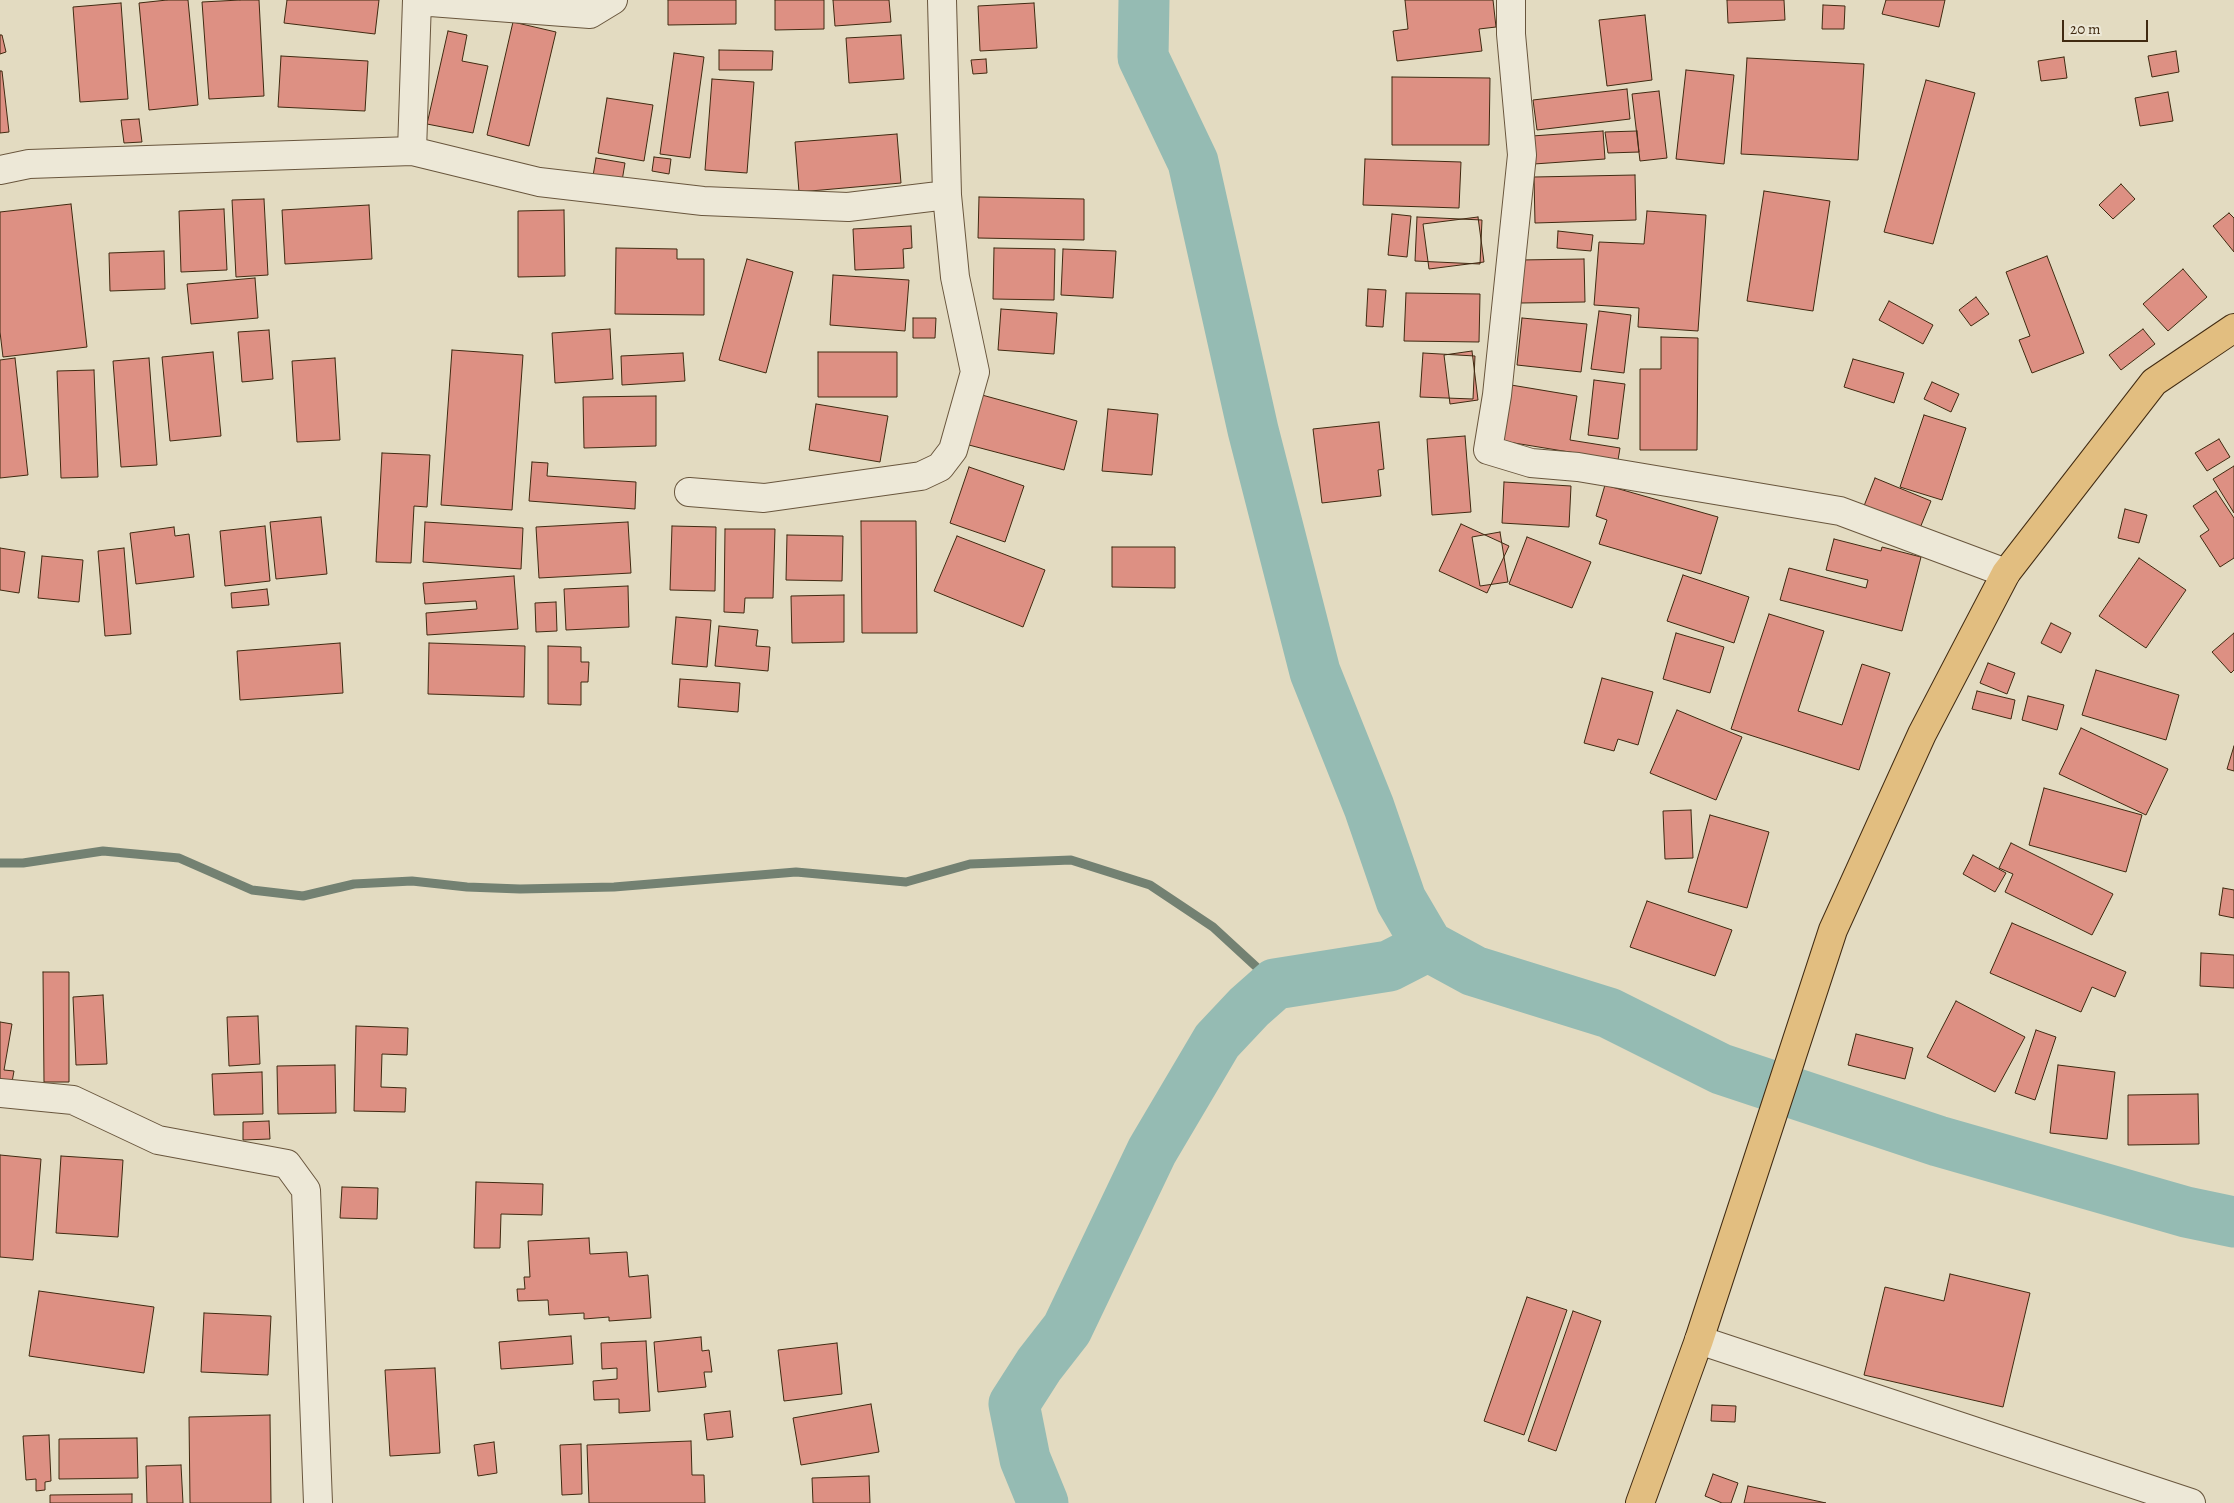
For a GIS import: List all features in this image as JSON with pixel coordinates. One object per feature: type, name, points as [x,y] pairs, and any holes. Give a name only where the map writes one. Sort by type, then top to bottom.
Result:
[{"type":"main road","points":[[1640,1503],[1699,1340],[1833,930],[1922,734],[2006,573],[2154,382],[2234,328]]},
{"type":"street","points":[[412,151],[417,0],[590,14],[613,0]]},
{"type":"street","points":[[689,492],[764,498],[921,476],[940,467],[953,450],[975,372],[955,277],[947,195],[942,0]]},
{"type":"street","points":[[1511,0],[1511,34],[1522,155],[1497,395],[1488,450],[1531,463],[1578,467],[1840,511],[2006,573]]},
{"type":"street","points":[[0,170],[29,164],[412,151],[539,182],[703,201],[848,207],[947,195]]},
{"type":"street","points":[[0,1093],[73,1100],[158,1140],[287,1164],[306,1190],[318,1503]]},
{"type":"street","points":[[1699,1340],[2191,1503]]},
{"type":"building","points":[[188,0],[198,105],[149,110],[139,3]]},
{"type":"building","points":[[259,0],[264,96],[209,99],[202,2]]},
{"type":"building","points":[[287,0],[379,0],[375,34],[284,23]]},
{"type":"building","points":[[668,0],[736,0],[736,24],[668,25]]},
{"type":"building","points":[[775,0],[824,0],[824,29],[775,30]]},
{"type":"building","points":[[833,0],[889,0],[891,22],[835,26]]},
{"type":"building","points":[[1405,0],[1493,0],[1496,27],[1479,29],[1482,51],[1397,61],[1393,31],[1408,29]]},
{"type":"building","points":[[1727,0],[1784,0],[1785,20],[1728,23]]},
{"type":"building","points":[[1886,0],[1945,0],[1939,27],[1882,14]]},
{"type":"building","points":[[121,3],[128,99],[80,102],[73,7]]},
{"type":"building","points":[[1034,3],[1037,48],[980,51],[978,6]]},
{"type":"building","points":[[1823,5],[1845,6],[1844,29],[1822,29]]},
{"type":"building","points":[[1645,15],[1652,80],[1607,86],[1599,20]]},
{"type":"building","points":[[513,22],[556,32],[529,146],[487,135]]},
{"type":"building","points":[[448,31],[467,35],[462,61],[488,66],[473,133],[427,124]]},
{"type":"building","points":[[0,35],[2,35],[6,52],[0,54]]},
{"type":"building","points":[[901,35],[904,79],[849,83],[846,38]]},
{"type":"building","points":[[719,50],[773,51],[772,70],[719,70]]},
{"type":"building","points":[[2176,51],[2179,72],[2152,77],[2148,56]]},
{"type":"building","points":[[674,53],[704,57],[690,158],[660,154]]},
{"type":"building","points":[[281,56],[368,61],[365,111],[278,107]]},
{"type":"building","points":[[2064,57],[2067,78],[2041,81],[2038,61]]},
{"type":"building","points":[[1747,58],[1864,64],[1858,160],[1741,154]]},
{"type":"building","points":[[986,59],[987,73],[973,74],[971,60]]},
{"type":"building","points":[[1686,70],[1734,75],[1724,164],[1676,159]]},
{"type":"building","points":[[0,71],[2,71],[9,132],[0,133]]},
{"type":"building","points":[[1392,77],[1490,78],[1489,145],[1392,145]]},
{"type":"building","points":[[712,79],[754,82],[747,173],[705,170]]},
{"type":"building","points":[[1926,80],[1975,93],[1933,244],[1884,232]]},
{"type":"building","points":[[1627,89],[1630,119],[1537,130],[1533,100]]},
{"type":"building","points":[[1659,91],[1667,158],[1640,161],[1632,94]]},
{"type":"building","points":[[2168,92],[2173,121],[2140,126],[2135,98]]},
{"type":"building","points":[[607,98],[653,105],[644,161],[598,153]]},
{"type":"building","points":[[139,119],[142,142],[124,143],[121,120]]},
{"type":"building","points":[[1603,131],[1605,159],[1534,164],[1532,136]]},
{"type":"building","points":[[1637,131],[1639,152],[1608,153],[1605,132]]},
{"type":"building","points":[[897,134],[901,183],[799,192],[795,142]]},
{"type":"building","points":[[654,157],[671,159],[669,174],[652,171]]},
{"type":"building","points":[[596,158],[625,163],[622,181],[593,176]]},
{"type":"building","points":[[1365,159],[1461,162],[1459,208],[1363,205]]},
{"type":"building","points":[[1635,175],[1636,220],[1535,223],[1534,177]]},
{"type":"building","points":[[2121,184],[2135,199],[2113,219],[2099,205]]},
{"type":"building","points":[[1764,191],[1830,201],[1813,311],[1747,301]]},
{"type":"building","points":[[979,197],[1084,199],[1084,240],[978,238]]},
{"type":"building","points":[[264,199],[268,275],[236,277],[232,200]]},
{"type":"building","points":[[71,204],[87,347],[3,357],[0,332],[0,212]]},
{"type":"building","points":[[369,205],[372,259],[285,264],[282,210]]},
{"type":"building","points":[[224,209],[227,270],[181,272],[179,211]]},
{"type":"building","points":[[564,210],[565,276],[518,277],[518,211]]},
{"type":"building","points":[[1647,211],[1706,215],[1698,331],[1638,327],[1639,308],[1594,305],[1599,242],[1644,244]]},
{"type":"building","points":[[2229,213],[2234,218],[2234,252],[2213,226]]},
{"type":"building","points":[[1392,214],[1411,216],[1407,257],[1388,255]]},
{"type":"building","points":[[1417,217],[1482,220],[1480,264],[1415,261]]},
{"type":"building","points":[[1478,217],[1484,262],[1429,269],[1423,224]]},
{"type":"building","points":[[911,226],[912,248],[903,249],[904,268],[855,270],[853,229]]},
{"type":"building","points":[[1558,231],[1593,235],[1591,251],[1557,248]]},
{"type":"building","points":[[616,248],[677,249],[677,259],[704,259],[704,315],[615,314]]},
{"type":"building","points":[[994,248],[1055,249],[1054,300],[993,299]]},
{"type":"building","points":[[1063,249],[1116,251],[1113,298],[1061,295]]},
{"type":"building","points":[[164,251],[165,289],[110,291],[109,253]]},
{"type":"building","points":[[2047,256],[2084,353],[2032,373],[2019,340],[2030,336],[2006,272]]},
{"type":"building","points":[[747,259],[793,272],[766,373],[719,360]]},
{"type":"building","points":[[1584,259],[1585,302],[1521,303],[1520,260]]},
{"type":"building","points":[[2183,269],[2207,297],[2168,331],[2143,304]]},
{"type":"building","points":[[833,275],[909,280],[905,331],[830,325]]},
{"type":"building","points":[[255,278],[258,318],[191,324],[187,284]]},
{"type":"building","points":[[1368,289],[1386,290],[1383,327],[1366,326]]},
{"type":"building","points":[[1406,293],[1480,294],[1479,342],[1404,341]]},
{"type":"building","points":[[1976,297],[1989,314],[1971,326],[1959,310]]},
{"type":"building","points":[[1889,301],[1933,325],[1923,344],[1879,320]]},
{"type":"building","points":[[1001,309],[1057,313],[1054,354],[998,350]]},
{"type":"building","points":[[1599,311],[1631,315],[1624,373],[1591,369]]},
{"type":"building","points":[[913,318],[936,318],[935,338],[913,338]]},
{"type":"building","points":[[1522,318],[1587,324],[1581,372],[1517,365]]},
{"type":"building","points":[[610,329],[613,379],[555,383],[552,333]]},
{"type":"building","points":[[2143,329],[2155,344],[2121,370],[2109,355]]},
{"type":"building","points":[[269,330],[273,379],[242,382],[238,332]]},
{"type":"building","points":[[1661,337],[1698,338],[1697,450],[1640,450],[1640,369],[1661,369]]},
{"type":"building","points":[[452,350],[523,355],[512,510],[441,505]]},
{"type":"building","points":[[1472,351],[1478,400],[1450,404],[1444,355]]},
{"type":"building","points":[[213,352],[221,436],[170,441],[162,357]]},
{"type":"building","points":[[818,352],[897,352],[897,397],[818,397]]},
{"type":"building","points":[[683,353],[685,381],[622,385],[621,356]]},
{"type":"building","points":[[1423,353],[1475,356],[1473,399],[1420,397]]},
{"type":"building","points":[[15,358],[28,475],[0,478],[0,360]]},
{"type":"building","points":[[149,358],[157,465],[121,467],[113,361]]},
{"type":"building","points":[[335,358],[340,440],[297,442],[292,361]]},
{"type":"building","points":[[1853,359],[1904,373],[1894,403],[1844,387]]},
{"type":"building","points":[[94,370],[98,477],[61,478],[57,371]]},
{"type":"building","points":[[1594,380],[1625,384],[1618,439],[1588,435]]},
{"type":"building","points":[[1932,382],[1959,394],[1951,412],[1924,399]]},
{"type":"building","points":[[1511,385],[1577,396],[1570,440],[1620,448],[1618,460],[1502,441]]},
{"type":"building","points":[[982,395],[1077,421],[1064,470],[969,445]]},
{"type":"building","points":[[656,396],[656,446],[584,448],[583,397]]},
{"type":"building","points":[[816,404],[888,416],[880,462],[809,450]]},
{"type":"building","points":[[1108,409],[1158,414],[1152,475],[1102,471]]},
{"type":"building","points":[[1924,415],[1966,428],[1942,500],[1900,487]]},
{"type":"building","points":[[1379,422],[1384,469],[1378,470],[1381,496],[1322,503],[1313,429]]},
{"type":"building","points":[[1465,436],[1471,512],[1432,515],[1427,439]]},
{"type":"building","points":[[2219,439],[2230,457],[2207,471],[2195,453]]},
{"type":"building","points":[[382,453],[430,455],[427,507],[414,506],[411,563],[376,562]]},
{"type":"building","points":[[532,462],[548,463],[547,476],[636,482],[635,509],[529,501]]},
{"type":"building","points":[[2234,466],[2234,513],[2213,479]]},
{"type":"building","points":[[969,467],[1024,486],[1005,542],[950,523]]},
{"type":"building","points":[[1875,478],[1931,501],[1918,533],[1862,511]]},
{"type":"building","points":[[1504,482],[1571,486],[1569,527],[1502,523]]},
{"type":"building","points":[[1605,485],[1718,517],[1701,574],[1599,544],[1607,520],[1596,516]]},
{"type":"building","points":[[2216,491],[2234,518],[2234,558],[2220,567],[2200,536],[2209,530],[2193,506]]},
{"type":"building","points":[[2125,509],[2147,515],[2139,543],[2118,538]]},
{"type":"building","points":[[321,517],[327,574],[276,579],[270,522]]},
{"type":"building","points":[[861,521],[916,521],[917,633],[862,633]]},
{"type":"building","points":[[425,522],[523,528],[521,569],[423,562]]},
{"type":"building","points":[[628,522],[631,573],[539,578],[536,527]]},
{"type":"building","points":[[1461,524],[1509,546],[1487,593],[1439,571]]},
{"type":"building","points":[[265,526],[270,581],[225,586],[220,531]]},
{"type":"building","points":[[672,526],[716,527],[715,591],[670,590]]},
{"type":"building","points":[[174,527],[175,536],[189,534],[194,577],[136,584],[130,533]]},
{"type":"building","points":[[725,529],[775,529],[773,598],[745,598],[744,613],[724,612]]},
{"type":"building","points":[[1500,532],[1508,582],[1480,586],[1472,537]]},
{"type":"building","points":[[787,535],[843,536],[842,581],[786,580]]},
{"type":"building","points":[[957,536],[1045,570],[1023,627],[934,591]]},
{"type":"building","points":[[1527,537],[1591,562],[1572,608],[1509,584]]},
{"type":"building","points":[[1834,539],[1881,551],[1882,547],[1921,557],[1902,631],[1780,600],[1789,568],[1866,588],[1868,580],[1826,570]]},
{"type":"building","points":[[1112,547],[1175,547],[1175,588],[1112,587]]},
{"type":"building","points":[[0,548],[25,552],[19,593],[0,590]]},
{"type":"building","points":[[124,548],[131,634],[105,636],[98,551]]},
{"type":"building","points":[[42,556],[83,560],[79,602],[38,598]]},
{"type":"building","points":[[2139,558],[2186,590],[2146,648],[2099,616]]},
{"type":"building","points":[[1683,575],[1749,597],[1734,643],[1667,621]]},
{"type":"building","points":[[514,576],[518,629],[427,635],[426,613],[477,609],[476,601],[425,604],[423,583]]},
{"type":"building","points":[[628,586],[629,627],[566,630],[564,589]]},
{"type":"building","points":[[267,589],[269,605],[232,608],[231,593]]},
{"type":"building","points":[[844,595],[844,642],[792,643],[791,596]]},
{"type":"building","points":[[556,602],[557,631],[536,632],[535,603]]},
{"type":"building","points":[[1769,614],[1824,631],[1798,711],[1842,725],[1862,664],[1890,673],[1859,770],[1731,729]]},
{"type":"building","points":[[676,617],[711,620],[707,667],[672,664]]},
{"type":"building","points":[[2051,623],[2071,633],[2061,653],[2041,643]]},
{"type":"building","points":[[719,626],[758,630],[756,646],[770,647],[768,671],[715,666]]},
{"type":"building","points":[[1676,633],[1724,647],[1710,693],[1663,679]]},
{"type":"building","points":[[2234,633],[2234,670],[2231,673],[2212,652]]},
{"type":"building","points":[[340,643],[343,693],[240,700],[237,651]]},
{"type":"building","points":[[429,643],[525,646],[524,697],[428,694]]},
{"type":"building","points":[[548,646],[581,647],[581,662],[589,662],[588,682],[581,682],[581,705],[548,704]]},
{"type":"building","points":[[1988,663],[2015,673],[2007,694],[1980,683]]},
{"type":"building","points":[[2096,670],[2179,695],[2166,740],[2082,715]]},
{"type":"building","points":[[1602,678],[1653,692],[1638,745],[1618,739],[1614,751],[1584,743]]},
{"type":"building","points":[[680,679],[740,683],[738,712],[678,707]]},
{"type":"building","points":[[1977,691],[2015,700],[2011,719],[1972,709]]},
{"type":"building","points":[[2028,696],[2064,705],[2057,730],[2022,720]]},
{"type":"building","points":[[1677,710],[1742,737],[1716,800],[1650,773]]},
{"type":"building","points":[[2081,728],[2168,769],[2146,815],[2059,774]]},
{"type":"building","points":[[2234,746],[2234,771],[2227,769]]},
{"type":"building","points":[[2044,788],[2142,815],[2126,872],[2029,845]]},
{"type":"building","points":[[1691,810],[1693,858],[1665,859],[1663,811]]},
{"type":"building","points":[[1710,815],[1769,832],[1747,908],[1688,892]]},
{"type":"building","points":[[2011,843],[2113,894],[2092,935],[2005,892],[2013,874],[1999,868]]},
{"type":"building","points":[[1973,855],[2006,873],[1995,892],[1963,874]]},
{"type":"building","points":[[2223,888],[2234,890],[2234,918],[2219,915]]},
{"type":"building","points":[[1647,901],[1732,930],[1715,976],[1630,947]]},
{"type":"building","points":[[2012,923],[2126,972],[2115,997],[2092,987],[2081,1012],[1990,973]]},
{"type":"building","points":[[2201,953],[2234,955],[2234,988],[2200,986]]},
{"type":"building","points":[[43,972],[69,972],[69,1082],[44,1082]]},
{"type":"building","points":[[103,995],[107,1064],[76,1065],[73,997]]},
{"type":"building","points":[[1956,1001],[2025,1037],[1995,1092],[1927,1057]]},
{"type":"building","points":[[258,1016],[260,1064],[229,1066],[227,1017]]},
{"type":"building","points":[[0,1022],[12,1024],[4,1070],[14,1071],[12,1082],[0,1080]]},
{"type":"building","points":[[356,1026],[408,1028],[407,1055],[382,1054],[381,1087],[406,1088],[405,1112],[354,1111]]},
{"type":"building","points":[[2036,1030],[2056,1037],[2035,1100],[2015,1093]]},
{"type":"building","points":[[1856,1034],[1913,1048],[1905,1079],[1848,1065]]},
{"type":"building","points":[[335,1065],[336,1113],[278,1114],[277,1066]]},
{"type":"building","points":[[2058,1065],[2115,1072],[2107,1139],[2050,1133]]},
{"type":"building","points":[[262,1072],[263,1114],[214,1115],[212,1074]]},
{"type":"building","points":[[2198,1094],[2199,1144],[2128,1145],[2128,1095]]},
{"type":"building","points":[[269,1121],[270,1139],[243,1140],[243,1122]]},
{"type":"building","points":[[0,1155],[41,1159],[33,1260],[0,1257]]},
{"type":"building","points":[[61,1156],[123,1160],[118,1237],[56,1233]]},
{"type":"building","points":[[476,1182],[543,1184],[542,1215],[501,1214],[500,1248],[474,1248]]},
{"type":"building","points":[[342,1187],[378,1188],[377,1219],[340,1218]]},
{"type":"building","points":[[589,1238],[590,1254],[627,1252],[629,1277],[648,1275],[651,1318],[609,1321],[609,1317],[584,1319],[584,1313],[549,1315],[548,1300],[518,1301],[517,1289],[525,1289],[524,1277],[530,1277],[528,1241]]},
{"type":"building","points":[[1950,1274],[2030,1293],[2003,1407],[1864,1375],[1885,1287],[1944,1301]]},
{"type":"building","points":[[39,1291],[154,1307],[144,1373],[29,1356]]},
{"type":"building","points":[[1527,1297],[1567,1310],[1524,1435],[1484,1421]]},
{"type":"building","points":[[1573,1311],[1601,1321],[1556,1451],[1528,1441]]},
{"type":"building","points":[[204,1313],[271,1316],[268,1375],[201,1372]]},
{"type":"building","points":[[571,1336],[573,1364],[501,1369],[499,1342]]},
{"type":"building","points":[[701,1337],[702,1351],[709,1350],[712,1372],[704,1372],[706,1387],[658,1392],[654,1342]]},
{"type":"building","points":[[646,1341],[650,1411],[619,1413],[619,1399],[594,1400],[593,1381],[617,1379],[617,1368],[602,1369],[601,1343]]},
{"type":"building","points":[[837,1343],[842,1394],[784,1401],[778,1350]]},
{"type":"building","points":[[435,1368],[440,1453],[390,1456],[385,1370]]},
{"type":"building","points":[[871,1404],[879,1452],[801,1465],[793,1418]]},
{"type":"building","points":[[1712,1405],[1736,1406],[1735,1422],[1711,1421]]},
{"type":"building","points":[[730,1411],[733,1437],[707,1440],[704,1414]]},
{"type":"building","points":[[270,1415],[271,1503],[190,1503],[189,1417]]},
{"type":"building","points":[[49,1435],[51,1481],[45,1482],[45,1490],[36,1491],[36,1479],[26,1480],[23,1436]]},
{"type":"building","points":[[137,1438],[138,1478],[59,1479],[59,1439]]},
{"type":"building","points":[[691,1441],[692,1475],[704,1475],[705,1503],[589,1503],[587,1445]]},
{"type":"building","points":[[494,1442],[497,1473],[478,1476],[474,1445]]},
{"type":"building","points":[[581,1444],[582,1494],[562,1495],[560,1445]]},
{"type":"building","points":[[181,1465],[183,1503],[147,1503],[146,1466]]},
{"type":"building","points":[[1713,1474],[1738,1483],[1731,1503],[1722,1503],[1705,1496]]},
{"type":"building","points":[[869,1476],[870,1503],[813,1503],[812,1478]]},
{"type":"building","points":[[1748,1486],[1826,1503],[1744,1503]]},
{"type":"building","points":[[132,1494],[132,1503],[50,1503],[50,1495]]},
{"type":"waterway","points":[[1144,0],[1143,57],[1193,162],[1253,430],[1315,672],[1369,807],[1401,900],[1428,946],[1474,971],[1609,1013],[1721,1069],[1938,1141],[2186,1212],[2234,1222]]},
{"type":"waterway","points":[[0,863],[23,863],[103,851],[179,858],[252,890],[303,896],[354,884],[412,881],[467,887],[520,889],[614,887],[796,872],[906,882],[970,864],[1071,860],[1150,885],[1213,927],[1275,984]]},
{"type":"waterway","points":[[1043,1503],[1025,1459],[1014,1404],[1039,1365],[1067,1329],[1152,1151],[1217,1041],[1249,1007],[1275,984],[1389,966],[1428,946]]}]
